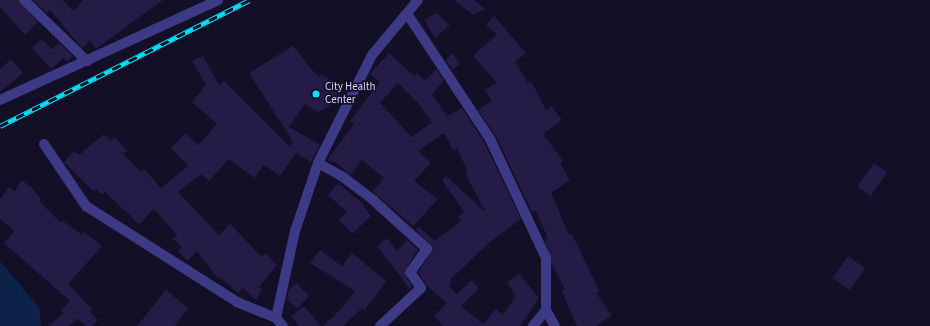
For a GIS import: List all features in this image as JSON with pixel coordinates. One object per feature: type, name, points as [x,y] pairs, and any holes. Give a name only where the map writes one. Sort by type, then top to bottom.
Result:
[{"type":"street","points":[[24,0],[86,61]]},
{"type":"street","points":[[0,100],[218,0]]},
{"type":"street","points":[[276,318],[295,231],[318,163],[372,55],[408,15],[418,0]]},
{"type":"street","points":[[408,15],[494,146],[546,258],[546,310],[554,326]]},
{"type":"street","points":[[44,144],[86,206],[237,302],[276,318],[283,326]]},
{"type":"street","points":[[318,163],[343,177],[373,200],[426,249],[410,272],[421,288],[380,326]]},
{"type":"street","points":[[533,326],[546,310]]},
{"type":"water","points":[[0,261],[39,307],[41,326],[0,326]]},
{"type":"building","points":[[0,0],[18,0],[38,22],[25,35],[0,7]]},
{"type":"building","points":[[33,0],[62,0],[74,11],[83,0],[163,0],[96,49],[90,41],[82,48],[50,10],[47,13]]},
{"type":"building","points":[[454,0],[474,0],[485,9],[473,15]]},
{"type":"building","points":[[436,13],[450,25],[435,38],[424,20]]},
{"type":"building","points":[[494,16],[526,53],[515,62],[528,83],[531,81],[546,110],[551,106],[562,120],[543,134],[563,161],[560,163],[570,180],[551,193],[569,235],[572,234],[599,291],[596,293],[612,315],[596,326],[577,326],[561,290],[565,289],[552,264],[545,240],[548,238],[535,210],[532,212],[496,136],[478,110],[492,101],[485,90],[497,83],[473,56],[497,34],[486,25]]},
{"type":"building","points":[[42,39],[51,49],[59,43],[73,56],[67,62],[63,58],[51,69],[32,48]]},
{"type":"building","points":[[293,46],[318,77],[322,75],[337,84],[338,97],[329,107],[318,112],[305,104],[289,127],[320,145],[311,162],[296,153],[280,176],[264,165],[254,178],[229,159],[209,181],[201,174],[178,192],[219,235],[230,224],[262,257],[265,253],[277,265],[259,287],[262,290],[256,300],[243,288],[238,293],[220,277],[218,279],[197,251],[188,261],[178,251],[182,247],[173,239],[177,235],[154,209],[139,224],[105,192],[102,195],[96,189],[94,192],[64,162],[74,151],[79,155],[104,134],[110,141],[115,137],[127,151],[123,154],[141,172],[144,169],[161,188],[188,166],[171,148],[185,133],[198,145],[217,124],[192,102],[206,85],[192,61],[203,56],[219,85],[224,81],[289,146],[293,142],[249,73]]},
{"type":"building","points":[[389,53],[414,76],[417,73],[425,81],[436,69],[444,81],[432,94],[447,116],[462,108],[484,142],[521,219],[489,243],[450,280],[452,282],[449,286],[457,294],[472,280],[479,289],[461,306],[483,324],[496,309],[503,315],[516,296],[507,282],[519,274],[539,298],[520,326],[443,326],[434,316],[447,303],[427,286],[418,272],[433,250],[416,230],[419,227],[435,241],[461,221],[458,217],[464,212],[442,180],[446,176],[486,213],[465,173],[468,172],[457,148],[453,150],[444,133],[418,151],[431,163],[414,181],[438,199],[413,226],[372,191],[384,178],[362,160],[351,175],[336,163],[327,160],[354,124],[350,121],[380,82],[370,74]],"holes":[[[398,83],[418,103],[432,122],[412,137],[380,103]]]},
{"type":"building","points":[[452,53],[460,64],[452,70],[446,60]]},
{"type":"building","points":[[11,59],[23,73],[0,92],[0,69]]},
{"type":"building","points":[[874,163],[887,172],[870,196],[857,187]]},
{"type":"building","points":[[22,180],[32,188],[41,199],[39,201],[60,222],[62,220],[82,235],[84,232],[102,246],[68,284],[92,309],[90,312],[98,320],[92,326],[86,326],[78,319],[68,326],[49,326],[64,313],[61,310],[70,301],[4,243],[14,231],[0,219],[0,199],[9,187],[15,191]]},
{"type":"building","points":[[338,183],[361,202],[371,216],[352,234],[339,220],[347,212],[328,195]]},
{"type":"building","points":[[387,238],[397,251],[407,240],[418,250],[404,271],[412,287],[410,289],[377,246]]},
{"type":"building","points":[[320,250],[342,266],[352,253],[386,281],[365,310],[362,308],[343,326],[323,326],[343,307],[355,291],[310,263]]},
{"type":"building","points":[[848,256],[865,268],[850,290],[833,278]]},
{"type":"building","points":[[296,283],[309,296],[297,309],[287,299],[289,290]]},
{"type":"building","points":[[166,290],[188,308],[175,326],[137,326]]},
{"type":"building","points":[[304,306],[321,326],[299,326],[291,316]]},
{"type":"railway","points":[[0,126],[249,0]]},
{"type":"place","name":"City Health Center","points":[[316,94]]}]
